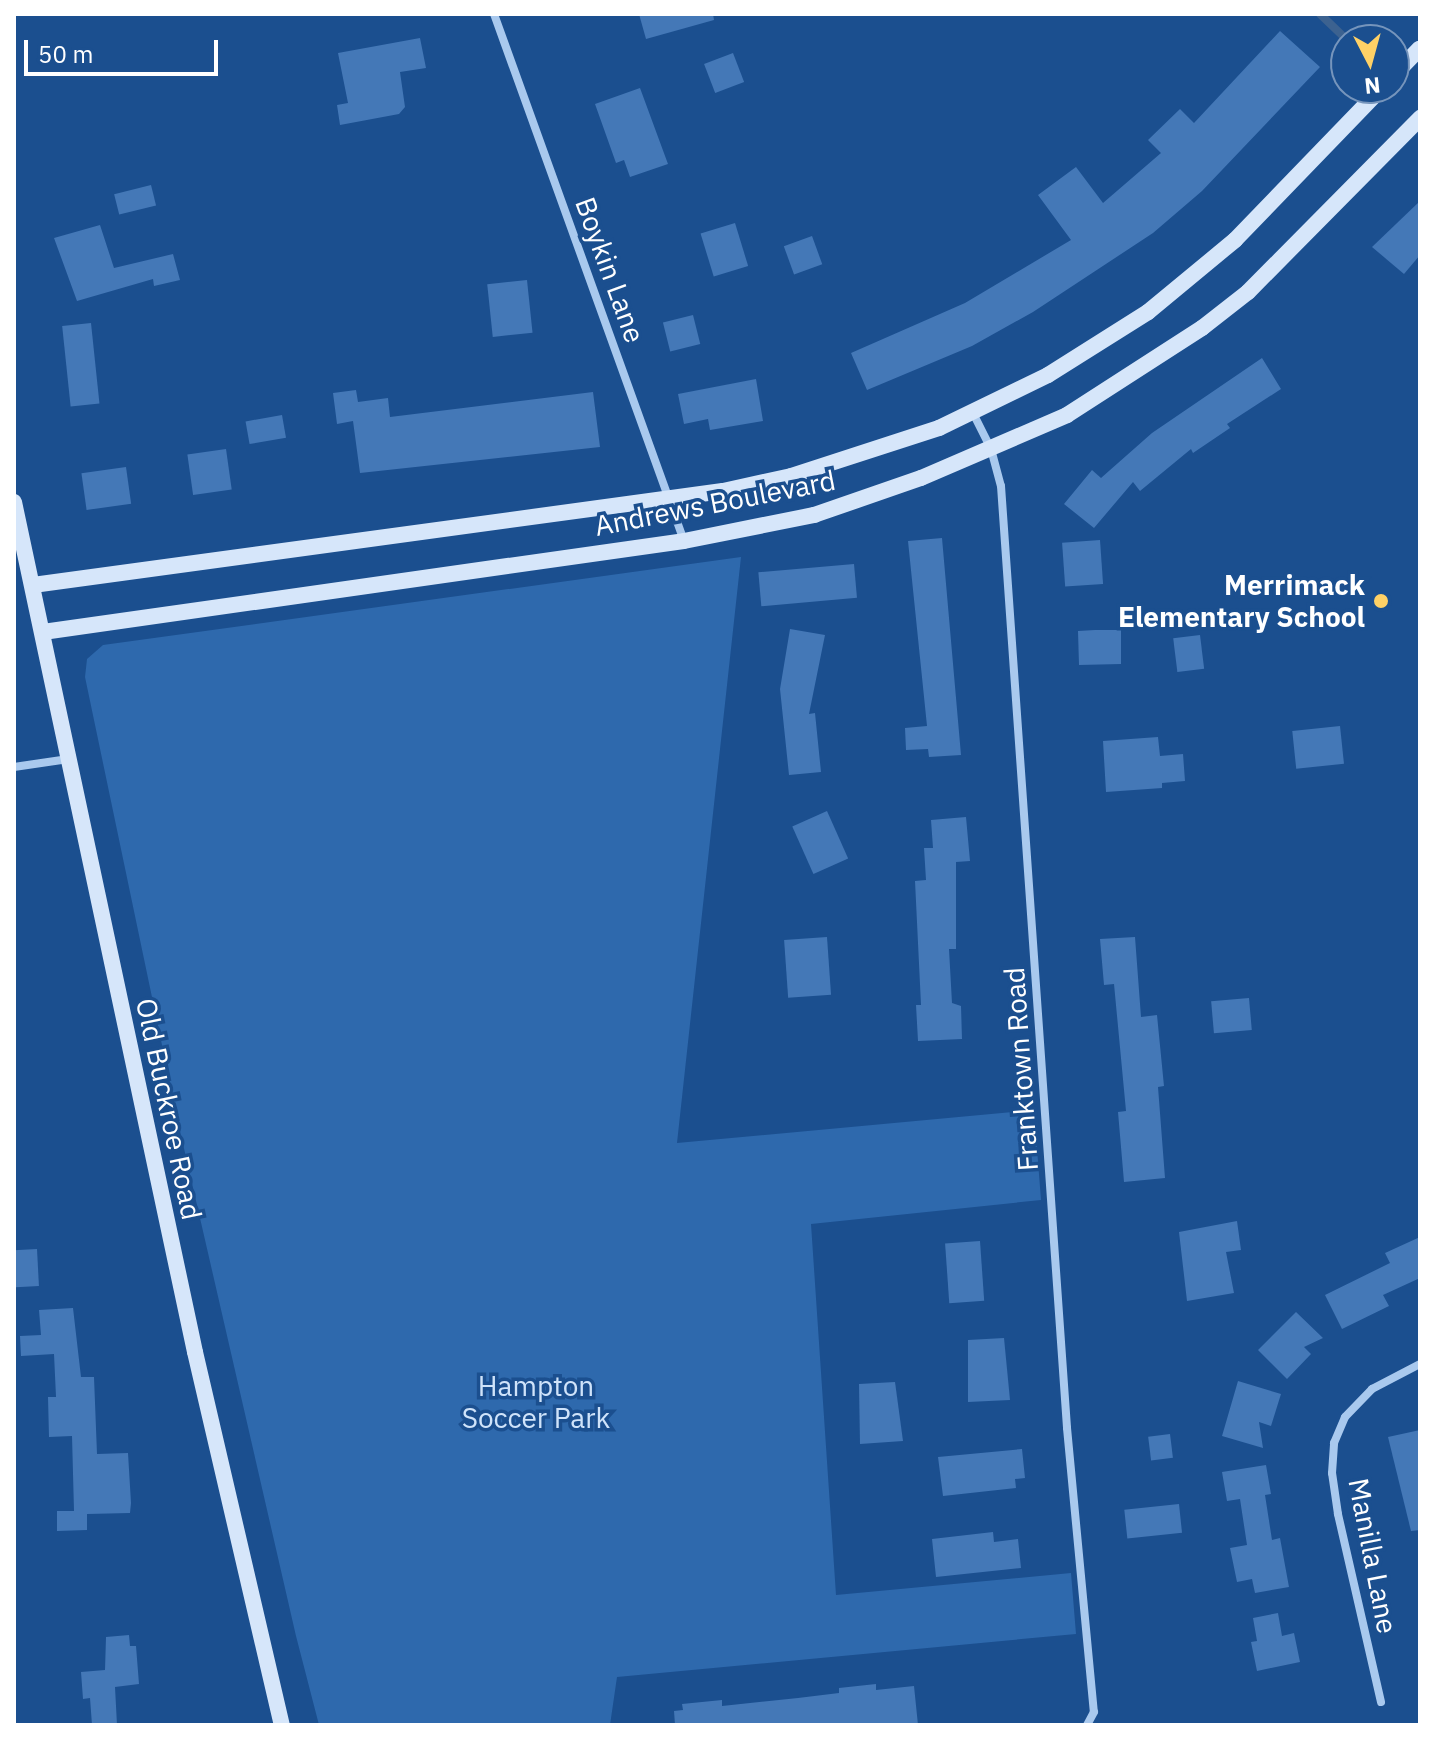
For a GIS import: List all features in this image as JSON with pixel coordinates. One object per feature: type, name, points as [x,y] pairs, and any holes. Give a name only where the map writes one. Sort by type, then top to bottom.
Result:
[{"type":"street","name":"Boykin Lane","points":[[494,14],[672,499],[684,541]]},
{"type":"street","name":"Andrews Boulevard","points":[[33,585],[672,499],[791,476],[939,428],[1000,402],[1105,341],[1197,274],[1280,195],[1367,104]]},
{"type":"street","name":"Andrews Boulevard","points":[[43,632],[684,541],[814,515],[991,449],[1067,415],[1202,328],[1248,292],[1420,118]]},
{"type":"street","name":"Franktown Road","points":[[973,413],[991,449],[1001,486],[1067,1428],[1094,1712],[1087,1725]]},
{"type":"street","name":"Old Buckroe Road","points":[[14,502],[195,1352],[282,1725]]},
{"type":"street","points":[[14,767],[68,759]]},
{"type":"street","name":"Manilla Lane","points":[[1381,1702],[1338,1514],[1332,1473],[1334,1443],[1345,1417],[1372,1389],[1420,1364]]},
{"type":"green space","name":"Hampton Soccer Park","points":[[741,557],[677,1143],[1034,1110],[1041,1200],[811,1224],[836,1595],[1071,1573],[1076,1634],[617,1677],[610,1725],[319,1725],[180,1131],[85,677],[87,659],[103,645]]},
{"type":"building","points":[[639,14],[713,14],[714,20],[646,39]]},
{"type":"building","points":[[1280,31],[1320,67],[1202,191],[1153,233],[1033,312],[972,346],[867,390],[851,353],[965,303],[1071,240],[1038,195],[1076,167],[1103,203],[1161,153],[1148,140],[1180,109],[1194,123]]},
{"type":"building","points":[[420,38],[426,68],[400,72],[405,107],[399,114],[340,125],[337,105],[348,103],[338,53]]},
{"type":"building","points":[[733,53],[744,82],[715,93],[704,64]]},
{"type":"building","points":[[640,88],[668,164],[630,177],[624,160],[616,163],[595,104]]},
{"type":"building","points":[[151,185],[156,205],[119,215],[114,194]]},
{"type":"building","points":[[1420,201],[1420,255],[1404,274],[1372,247]]},
{"type":"building","points":[[735,223],[748,266],[714,277],[701,234]]},
{"type":"building","points":[[100,225],[114,268],[173,254],[180,280],[154,286],[153,279],[77,301],[54,238]]},
{"type":"building","points":[[812,236],[822,264],[794,274],[784,246]]},
{"type":"building","points":[[527,280],[533,333],[493,337],[487,284]]},
{"type":"building","points":[[693,315],[700,344],[670,352],[663,322]]},
{"type":"building","points":[[91,323],[99,404],[71,407],[62,326]]},
{"type":"building","points":[[1262,358],[1281,389],[1227,424],[1230,428],[1193,453],[1191,449],[1140,491],[1133,482],[1094,528],[1064,504],[1092,470],[1101,478],[1152,433]]},
{"type":"building","points":[[756,379],[763,421],[710,430],[708,419],[684,424],[678,394]]},
{"type":"building","points":[[356,390],[358,402],[388,398],[390,417],[593,392],[600,447],[360,473],[353,421],[337,424],[333,393]]},
{"type":"building","points":[[282,415],[286,438],[250,444],[246,421]]},
{"type":"building","points":[[226,449],[232,490],[193,495],[187,454]]},
{"type":"building","points":[[126,467],[131,504],[87,510],[81,473]]},
{"type":"building","points":[[942,538],[961,755],[929,757],[928,749],[906,750],[905,728],[927,726],[908,541]]},
{"type":"building","points":[[1100,540],[1103,584],[1065,587],[1062,543]]},
{"type":"building","points":[[854,564],[857,598],[761,606],[758,572]]},
{"type":"building","points":[[790,629],[825,635],[809,714],[815,713],[821,772],[789,775],[780,689]]},
{"type":"building","points":[[1121,630],[1121,664],[1079,665],[1078,631]]},
{"type":"building","points":[[1200,635],[1204,669],[1177,672],[1173,638]]},
{"type":"building","points":[[1340,726],[1344,764],[1296,769],[1292,731]]},
{"type":"building","points":[[1158,737],[1160,756],[1183,754],[1185,781],[1162,783],[1162,788],[1106,792],[1103,741]]},
{"type":"building","points":[[827,811],[848,859],[813,874],[792,826]]},
{"type":"building","points":[[966,817],[970,861],[956,862],[956,949],[949,949],[952,1003],[961,1006],[962,1039],[918,1041],[916,1005],[921,1005],[915,881],[926,880],[924,848],[933,848],[931,820]]},
{"type":"building","points":[[827,937],[831,995],[788,998],[784,940]]},
{"type":"building","points":[[1135,937],[1141,1017],[1157,1015],[1164,1086],[1158,1087],[1165,1178],[1124,1182],[1118,1112],[1126,1111],[1114,984],[1104,985],[1100,939]]},
{"type":"building","points":[[1249,998],[1252,1030],[1214,1033],[1211,1001]]},
{"type":"building","points":[[1237,1221],[1241,1250],[1226,1252],[1234,1293],[1187,1301],[1179,1232]]},
{"type":"building","points":[[1420,1237],[1420,1278],[1383,1295],[1389,1306],[1342,1329],[1325,1295],[1390,1263],[1385,1253]]},
{"type":"building","points":[[980,1241],[984,1301],[949,1303],[945,1243]]},
{"type":"building","points":[[37,1249],[39,1286],[16,1287],[14,1250]]},
{"type":"building","points":[[73,1308],[81,1377],[94,1377],[97,1454],[128,1453],[131,1503],[130,1513],[87,1514],[87,1530],[57,1531],[57,1511],[74,1511],[72,1436],[49,1437],[48,1397],[56,1397],[54,1354],[21,1356],[20,1336],[41,1335],[39,1310]]},
{"type":"building","points":[[1296,1312],[1323,1338],[1304,1347],[1311,1354],[1287,1379],[1258,1350]]},
{"type":"building","points":[[1004,1338],[1010,1400],[968,1402],[968,1340]]},
{"type":"building","points":[[1238,1381],[1281,1394],[1271,1426],[1259,1422],[1263,1448],[1222,1436]]},
{"type":"building","points":[[895,1382],[903,1441],[860,1444],[859,1384]]},
{"type":"building","points":[[1420,1430],[1420,1530],[1411,1531],[1388,1437]]},
{"type":"building","points":[[1170,1434],[1173,1458],[1151,1461],[1148,1437]]},
{"type":"building","points":[[1022,1449],[1025,1478],[1015,1479],[1016,1488],[943,1496],[938,1457]]},
{"type":"building","points":[[1266,1465],[1271,1494],[1265,1495],[1272,1540],[1280,1538],[1289,1587],[1255,1593],[1252,1579],[1237,1582],[1230,1548],[1247,1545],[1240,1499],[1227,1501],[1222,1472]]},
{"type":"building","points":[[1179,1504],[1182,1533],[1127,1539],[1124,1510]]},
{"type":"building","points":[[993,1532],[994,1542],[1018,1539],[1021,1568],[936,1577],[932,1539]]},
{"type":"building","points":[[1278,1613],[1282,1636],[1294,1633],[1300,1662],[1257,1671],[1251,1642],[1257,1641],[1253,1618]]},
{"type":"building","points":[[129,1635],[130,1646],[136,1646],[139,1684],[115,1687],[117,1725],[92,1725],[90,1698],[83,1699],[81,1672],[105,1670],[106,1637]]},
{"type":"building","points":[[876,1684],[876,1690],[914,1686],[918,1725],[675,1725],[674,1711],[683,1710],[682,1704],[722,1700],[722,1706],[839,1693],[839,1688]]},
{"type":"waterway","points":[[1320,14],[1330,24]]},
{"type":"place","name":"Merrimack Elementary School","points":[[1381,601]]}]
